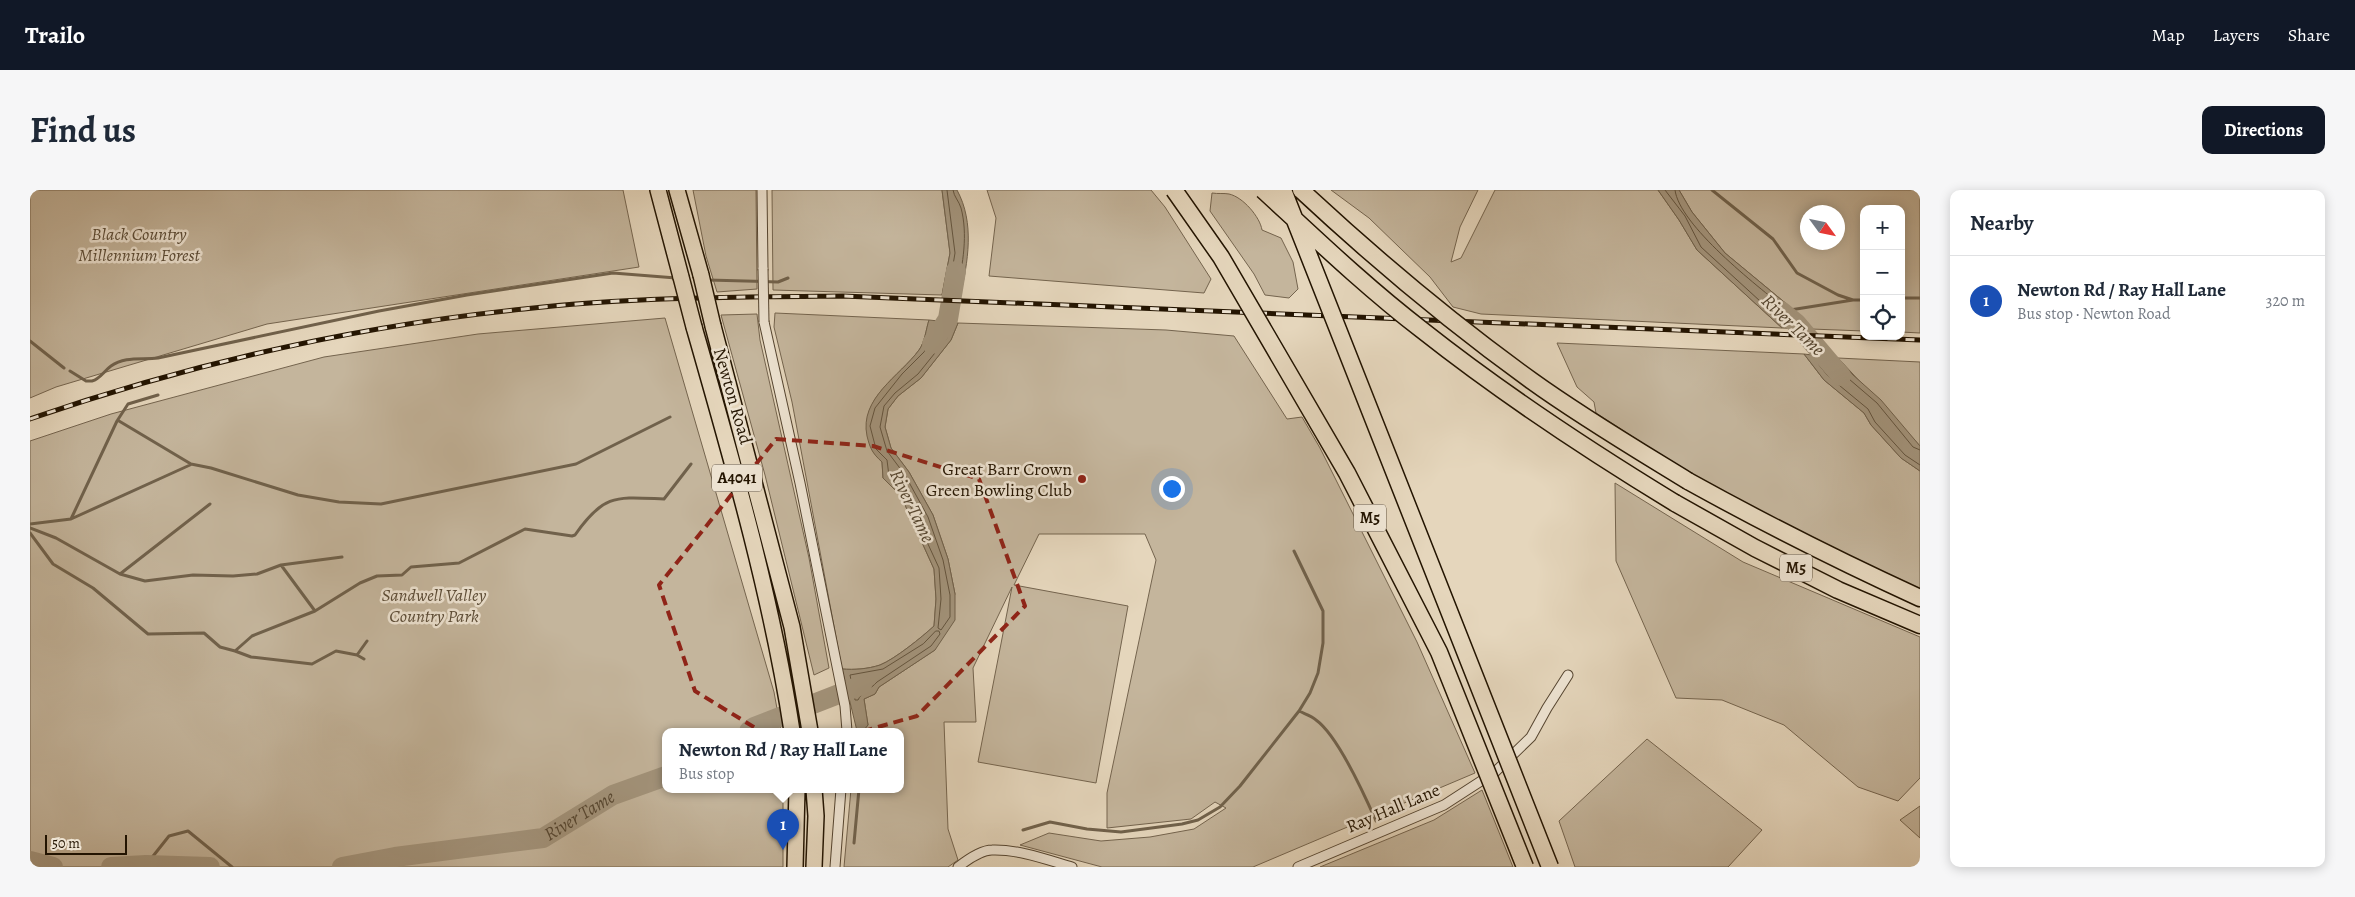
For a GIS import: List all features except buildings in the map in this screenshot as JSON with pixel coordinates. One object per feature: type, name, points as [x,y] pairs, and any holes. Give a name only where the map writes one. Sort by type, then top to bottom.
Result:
[{"type":"highway","name":"Newton Road","points":[[658,190],[694,327],[741,490],[775,631],[792,728]]},
{"type":"highway","name":"Newton Road","points":[[677,190],[701,275],[789,618],[809,728]]},
{"type":"highway","name":"M5","points":[[1174,190],[1226,266],[1348,473],[1439,652],[1525,867]]},
{"type":"highway","name":"M5","points":[[1263,190],[1346,266],[1429,335],[1518,402],[1604,460],[1755,548],[1830,586],[1920,625]]},
{"type":"highway","name":"M5","points":[[1283,190],[1550,867]]},
{"type":"highway","name":"M5","points":[[1301,190],[1360,245],[1436,309],[1525,376],[1688,481],[1830,557],[1920,598]]},
{"type":"highway","points":[[795,867],[797,793]]},
{"type":"highway","points":[[814,793],[816,816],[814,867]]},
{"type":"street","points":[[762,190],[764,322],[800,483],[836,666],[846,706],[847,728]]},
{"type":"street","name":"Ray Hall Lane","points":[[1298,867],[1444,805],[1495,772],[1531,737],[1546,708],[1568,675]]},
{"type":"street","points":[[835,867],[842,793]]},
{"type":"street","points":[[958,867],[968,859],[990,850],[1008,851],[1072,867]]},
{"type":"highlighted area","points":[[776,439],[873,446],[979,479],[1025,606],[917,716],[793,751],[695,691],[659,585]]},
{"type":"green space","name":"Black Country Millennium Forest","points":[[30,190],[623,190],[639,267],[267,324],[56,387],[30,398]]},
{"type":"green space","points":[[693,190],[756,190],[757,289],[717,292],[706,256]]},
{"type":"green space","points":[[772,190],[942,190],[950,253],[942,295],[773,290]]},
{"type":"green space","points":[[987,190],[1151,190],[1165,207],[1211,279],[1204,293],[989,276],[996,218]]},
{"type":"green space","points":[[1331,190],[1478,190],[1460,227],[1451,262],[1461,258],[1495,190],[1658,190],[1697,250],[1782,328],[1481,314],[1453,307],[1430,277],[1369,218]]},
{"type":"green space","points":[[1679,190],[1920,190],[1920,333],[1905,332],[1905,205],[1860,205],[1860,331],[1811,329],[1789,306],[1725,253],[1692,212]]},
{"type":"green space","points":[[1212,193],[1229,194],[1240,199],[1258,219],[1262,230],[1281,238],[1293,262],[1298,289],[1289,298],[1265,295],[1254,274],[1210,211]]},
{"type":"green space","points":[[775,313],[929,320],[921,347],[875,399],[867,422],[871,447],[882,462],[883,478],[901,496],[934,569],[936,599],[934,626],[901,653],[880,665],[861,669],[842,669],[792,402],[774,327]]},
{"type":"green space","points":[[757,314],[760,340],[809,558],[829,668],[814,675],[765,475],[721,315]]},
{"type":"green space","name":"Sandwell Valley Country Park","points":[[665,318],[774,692],[780,728],[662,728],[662,793],[783,793],[783,867],[30,867],[30,441],[111,414],[324,357],[478,334]]},
{"type":"green space","points":[[958,323],[1166,330],[1234,336],[1287,419],[1302,417],[1320,448],[1417,642],[1475,773],[1253,867],[1102,867],[1020,845],[1049,833],[1101,841],[1150,837],[1194,829],[1226,808],[1215,802],[1191,819],[1107,828],[1107,793],[1156,560],[1145,534],[1039,534],[1014,585],[1128,606],[1096,783],[978,762],[1012,587],[973,668],[976,722],[944,722],[948,829],[958,860],[948,867],[844,867],[851,793],[904,793],[904,728],[866,728],[868,725],[864,699],[875,694],[879,687],[935,650],[955,594],[948,559],[933,515],[909,472],[891,448],[885,427],[888,409],[898,396],[921,378],[951,340]]},
{"type":"green space","points":[[1557,343],[1804,354],[1824,380],[1864,413],[1871,425],[1901,458],[1920,471],[1920,591],[1831,550],[1700,480],[1596,413],[1594,402],[1577,387]]},
{"type":"green space","points":[[1838,358],[1920,362],[1920,446]]},
{"type":"green space","points":[[1615,483],[1743,562],[1920,637],[1920,778],[1898,801],[1858,787],[1784,725],[1722,700],[1676,698],[1616,561]]},
{"type":"green space","points":[[1647,739],[1762,830],[1728,867],[1575,867],[1559,821]]},
{"type":"green space","points":[[1482,790],[1513,867],[1320,867],[1434,820]]},
{"type":"green space","points":[[1920,806],[1920,838],[1900,820]]},
{"type":"water","points":[[942,190],[957,190],[966,216],[968,243],[960,297],[942,295],[950,253]]},
{"type":"water","points":[[1658,190],[1679,190],[1692,212],[1725,253],[1789,306],[1811,329],[1782,328],[1697,250]]},
{"type":"water","points":[[929,320],[958,323],[951,340],[921,378],[898,396],[888,409],[885,427],[891,448],[909,472],[933,515],[948,559],[955,594],[955,620],[935,650],[879,687],[875,694],[864,699],[868,725],[866,728],[856,728],[842,669],[861,669],[880,665],[901,653],[934,626],[936,599],[934,569],[901,496],[883,478],[882,462],[870,447],[866,422],[869,410],[875,399],[883,388],[911,360],[921,347]]},
{"type":"water","points":[[1804,354],[1838,358],[1853,375],[1881,400],[1920,446],[1920,471],[1901,458],[1871,425],[1864,413],[1824,380]]},
{"type":"waterway","points":[[1712,190],[1773,239],[1797,273],[1838,295],[1853,300],[1860,300]]},
{"type":"waterway","name":"River Tame","points":[[932,344],[948,319],[956,271]]},
{"type":"waterway","points":[[70,371],[86,381],[92,381],[100,377],[111,366],[122,361],[158,358],[379,311],[467,295],[613,273],[676,278]]},
{"type":"waterway","points":[[708,280],[778,282],[788,278]]},
{"type":"waterway","points":[[1905,298],[1920,298]]},
{"type":"waterway","points":[[1790,310],[1853,300]]},
{"type":"waterway","name":"River Tame","points":[[1781,311],[1796,323],[1841,376]]},
{"type":"waterway","points":[[30,341],[64,368]]},
{"type":"waterway","points":[[30,524],[71,519],[117,421],[128,404],[158,395]]},
{"type":"waterway","points":[[119,421],[191,464],[211,468],[298,495],[339,502],[381,504],[576,464],[670,417]]},
{"type":"waterway","points":[[30,533],[53,564],[93,588],[148,634],[204,633],[220,647],[235,651],[252,636],[315,611],[360,583],[377,576],[402,575],[411,567],[459,563],[525,529],[572,536],[575,535],[595,511],[613,500],[623,498],[664,499],[691,464]]},
{"type":"waterway","points":[[71,519],[190,465]]},
{"type":"waterway","points":[[30,528],[56,538],[120,574],[210,504]]},
{"type":"waterway","points":[[1294,551],[1323,611],[1323,643],[1318,673],[1310,693],[1299,711]]},
{"type":"waterway","points":[[120,574],[145,581],[193,575],[233,576],[257,574],[281,565],[342,557]]},
{"type":"waterway","points":[[281,565],[315,611]]},
{"type":"waterway","points":[[235,651],[251,657],[312,664],[336,651],[357,655],[367,641]]},
{"type":"waterway","points":[[357,655],[364,659]]},
{"type":"waterway","name":"River Tame","points":[[753,728],[862,685]]},
{"type":"waterway","points":[[1023,830],[1050,822],[1087,829],[1121,832],[1198,820],[1220,807],[1240,786],[1299,711],[1314,719],[1333,739],[1350,767],[1376,821]]},
{"type":"waterway","name":"River Tame","points":[[342,867],[395,857],[543,838],[613,795],[662,777]]},
{"type":"waterway","points":[[854,843],[859,793]]},
{"type":"waterway","name":"River Tame","points":[[146,865],[169,836],[188,831],[232,867]]},
{"type":"waterway","name":"River Tame","points":[[30,861],[53,867]]},
{"type":"waterway","name":"River Tame","points":[[111,867],[146,865],[210,867]]},
{"type":"railway","points":[[30,419],[151,381],[274,350],[336,337],[461,316],[564,305],[643,300],[843,296],[1920,340]]},
{"type":"place","name":"Great Barr Crown Green Bowling Club","points":[[1082,479]]},
{"type":"place","name":"Newton Rd / Ray Hall Lane","points":[[783,850]]}]
